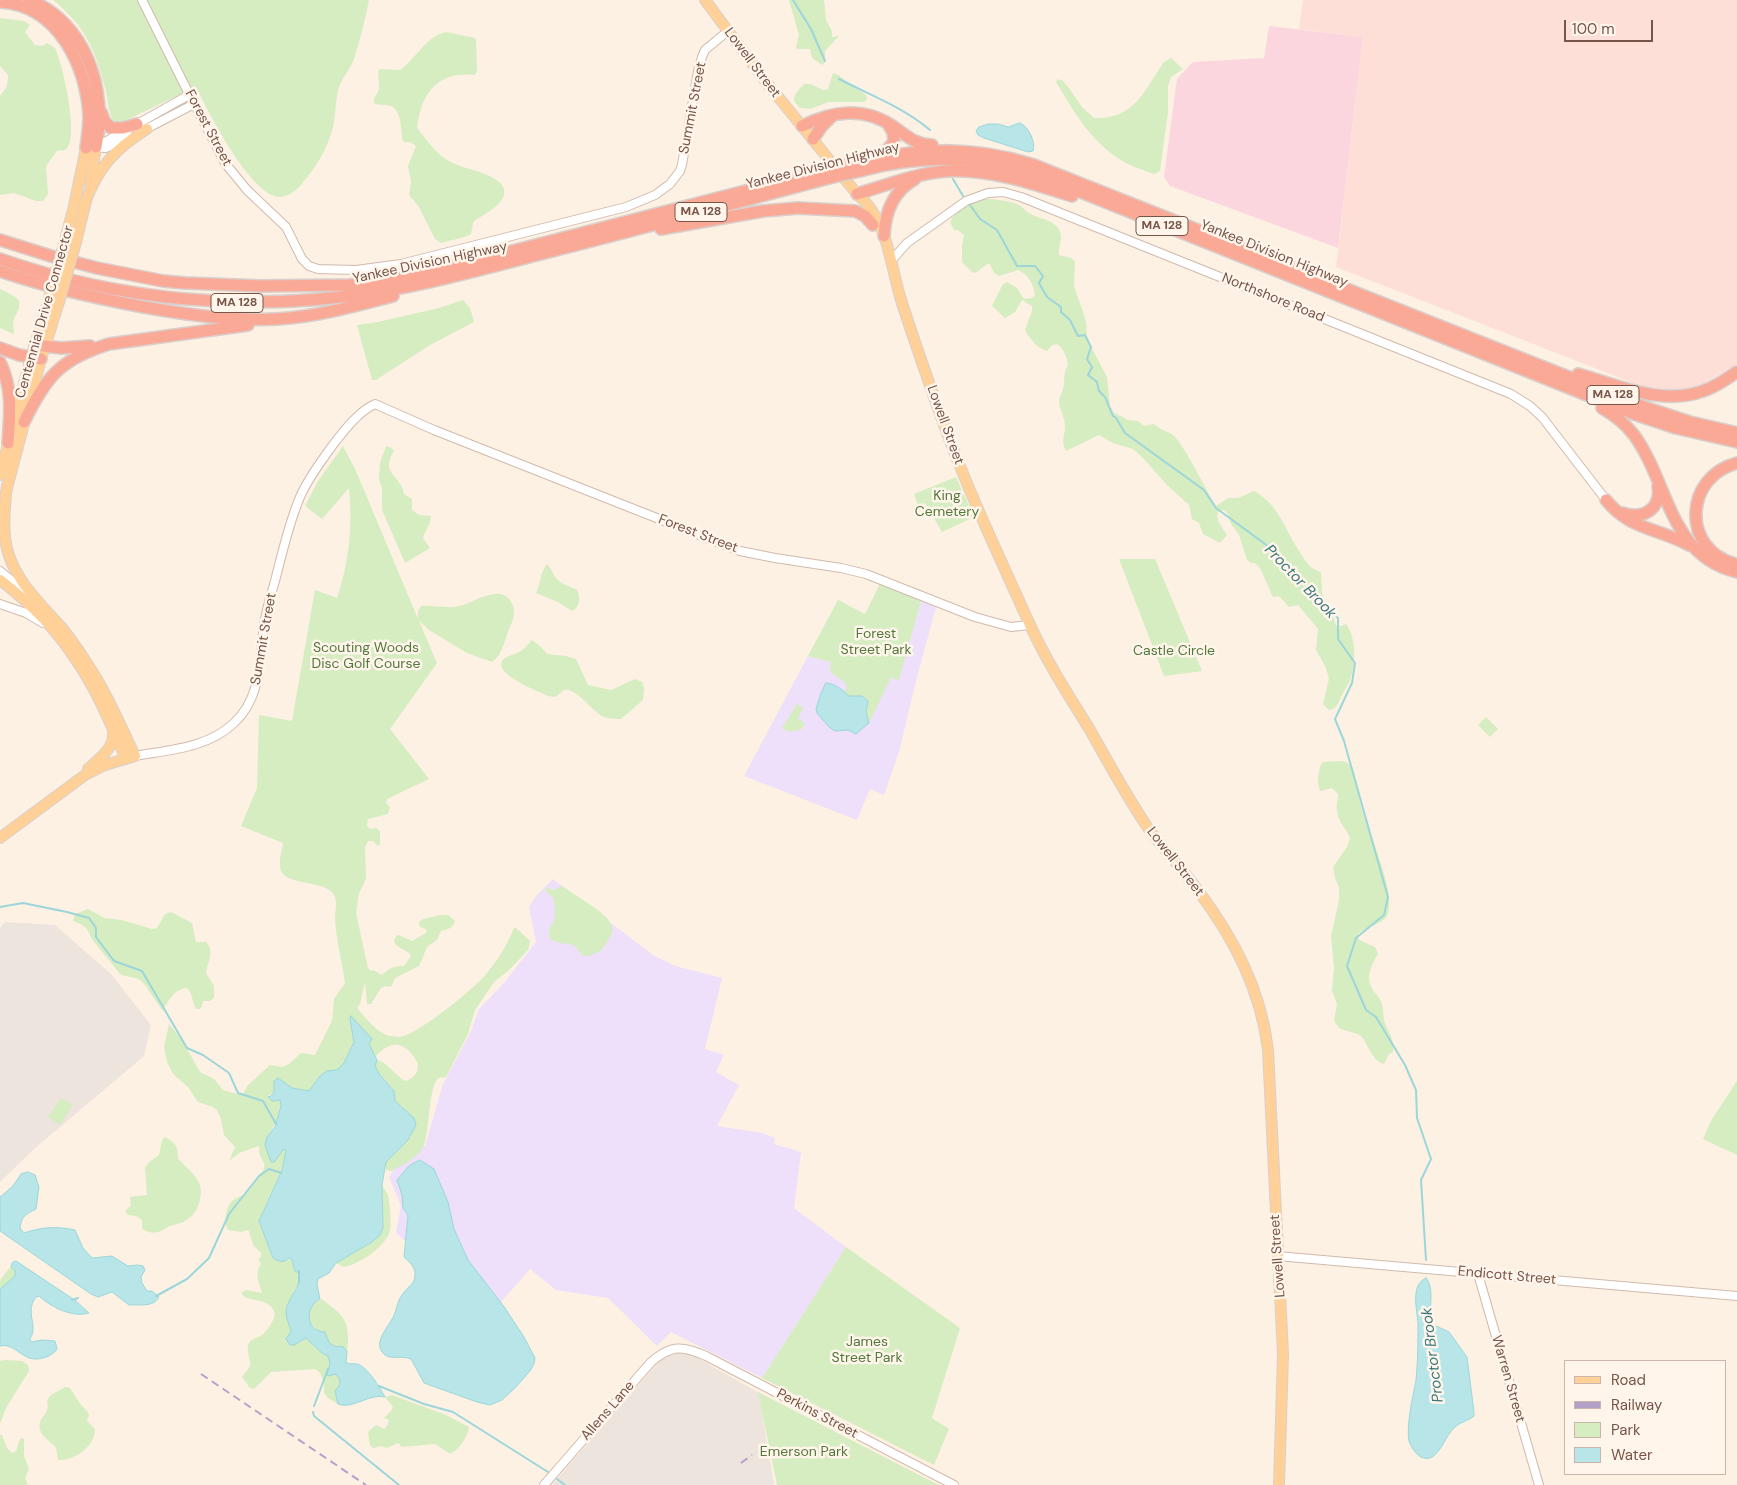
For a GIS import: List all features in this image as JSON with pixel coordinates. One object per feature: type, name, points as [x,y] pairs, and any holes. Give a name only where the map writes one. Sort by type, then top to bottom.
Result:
[{"type":"highway","points":[[29,0],[58,17],[78,40],[90,66],[102,118],[108,126],[111,128],[142,126]]},
{"type":"highway","points":[[0,2],[18,5],[42,16],[52,24],[69,46],[79,70],[87,105],[91,148]]},
{"type":"highway","points":[[91,148],[99,119],[98,101]]},
{"type":"highway","points":[[802,126],[822,116],[845,113],[861,114],[874,117],[886,123],[919,144],[985,148],[1006,153],[1034,165]]},
{"type":"highway","points":[[813,140],[822,126],[833,115]]},
{"type":"highway","points":[[856,167],[891,147],[894,142],[893,132],[886,123]]},
{"type":"highway","name":"Yankee Division Highway","points":[[0,259],[75,282],[118,291],[200,301],[258,303],[314,300],[374,293],[477,270],[569,247],[905,153],[948,150],[992,154],[1034,165],[1457,339]]},
{"type":"highway","name":"Yankee Division Highway","points":[[856,167],[921,159],[954,159],[980,161],[1033,173],[1314,285],[1490,352],[1540,377],[1648,419],[1683,430],[1737,442]]},
{"type":"highway","points":[[857,194],[923,175],[958,171],[990,174],[1026,182],[1116,207]]},
{"type":"highway","name":"Yankee Division Highway","points":[[0,240],[97,268],[163,281],[208,285],[261,286],[371,284],[423,274],[830,174]]},
{"type":"highway","points":[[884,236],[886,216],[894,200],[908,183],[923,175]]},
{"type":"highway","points":[[569,247],[763,211],[784,209],[816,208],[855,211],[865,216],[873,225]]},
{"type":"highway","points":[[0,233],[16,245]]},
{"type":"highway","points":[[0,270],[76,293],[182,314],[223,319],[281,318]]},
{"type":"highway","points":[[40,346],[71,348],[109,344],[326,312],[391,297],[477,270]]},
{"type":"highway","points":[[24,422],[38,394],[57,370],[88,351],[109,344]]},
{"type":"highway","points":[[0,348],[12,354],[36,358]]},
{"type":"highway","name":"Yankee Division Highway","points":[[1490,352],[1514,355],[1668,416],[1737,434]]},
{"type":"highway","points":[[1514,355],[1646,393],[1664,396],[1690,396],[1705,391],[1737,372]]},
{"type":"highway","points":[[0,362],[6,377],[10,396],[8,443]]},
{"type":"highway","points":[[1540,377],[1604,409],[1623,423],[1641,446],[1679,528],[1694,548]]},
{"type":"highway","points":[[1737,462],[1721,469],[1707,481],[1697,500],[1695,510],[1697,528],[1704,543],[1715,554],[1737,564]]},
{"type":"highway","points":[[1606,500],[1625,514],[1631,516],[1643,514],[1657,503],[1659,497],[1657,480]]},
{"type":"highway","points":[[1606,500],[1613,509],[1627,520],[1681,541],[1714,563],[1737,572]]},
{"type":"main road","name":"Lowell Street","points":[[705,0],[813,140],[857,194],[873,210],[884,236],[895,280],[956,456],[1030,625],[1051,665],[1143,819],[1214,912],[1236,949],[1255,990],[1264,1022],[1268,1050],[1283,1354],[1279,1485]]},
{"type":"main road","points":[[86,204],[96,176],[110,157],[131,139],[142,126]]},
{"type":"main road","name":"Centennial Drive Connector","points":[[70,241],[86,204],[91,148]]},
{"type":"main road","name":"Centennial Drive Connector","points":[[0,473],[54,301],[70,241],[74,206],[91,148]]},
{"type":"main road","name":"Lowell Street","points":[[857,194],[873,225],[889,270],[895,280]]},
{"type":"main road","name":"Centennial Drive Connector","points":[[0,513],[24,422],[36,358]]},
{"type":"main road","points":[[7,485],[4,512],[7,547],[12,563],[37,602],[68,636],[91,668],[131,757]]},
{"type":"main road","points":[[0,580],[37,612],[56,634],[84,672],[113,730],[131,757]]},
{"type":"main road","points":[[71,784],[110,748],[113,743],[113,730]]},
{"type":"main road","name":"Summit Street","points":[[0,838],[71,784],[95,769],[131,757]]},
{"type":"street","name":"Forest Street","points":[[142,0],[225,163],[247,190],[286,227],[302,259],[309,266]]},
{"type":"street","name":"Summit Street","points":[[682,165],[702,57],[705,50],[728,31]]},
{"type":"street","points":[[142,126],[189,95]]},
{"type":"street","points":[[91,148],[194,104]]},
{"type":"street","name":"Yankee Division Highway","points":[[309,266],[318,269],[356,270],[401,264],[626,207],[647,200],[664,190],[676,177],[682,165]]},
{"type":"street","name":"Northshore Road","points":[[891,261],[906,243],[958,206],[981,194],[1003,192],[1021,197],[1511,394],[1530,406],[1542,417],[1606,500]]},
{"type":"street","points":[[884,236],[891,243],[906,243]]},
{"type":"street","name":"Forest Street","points":[[375,404],[434,430],[740,551],[866,574],[974,617],[1010,627],[1030,625]]},
{"type":"street","name":"Summit Street","points":[[131,757],[183,748],[212,739],[234,724],[246,709],[257,685],[266,616],[284,545],[300,496],[318,467],[344,432],[358,415],[375,404]]},
{"type":"street","points":[[0,571],[37,602]]},
{"type":"street","points":[[0,604],[10,606],[34,617],[56,634]]},
{"type":"street","name":"Endicott Street","points":[[1278,1256],[1737,1296]]},
{"type":"street","name":"Warren Street","points":[[1478,1274],[1539,1485]]},
{"type":"street","name":"Allens Lane","points":[[544,1485],[651,1362],[662,1353],[678,1348]]},
{"type":"street","name":"Perkins Street","points":[[678,1348],[690,1349],[706,1356],[954,1485]]},
{"type":"shaded area","points":[[1303,0],[1737,0],[1737,364],[1698,387],[1673,390],[1646,388],[1336,267],[1363,37],[1299,29]]},
{"type":"shaded area","points":[[1269,26],[1363,37],[1338,248],[1170,186],[1164,177],[1177,79],[1193,62],[1264,58]]},
{"type":"shaded area","points":[[921,601],[936,607],[899,752],[884,795],[870,789],[857,820],[744,776],[808,656],[898,680]]},
{"type":"shaded area","points":[[553,879],[653,955],[675,966],[722,978],[705,1049],[724,1055],[716,1072],[739,1085],[717,1126],[762,1133],[775,1138],[774,1144],[801,1152],[794,1208],[846,1247],[762,1378],[671,1332],[657,1346],[608,1298],[556,1290],[530,1269],[489,1316],[396,1233],[401,1206],[389,1177],[404,1155],[425,1146],[443,1084],[471,1031],[479,1009],[504,983],[536,942],[529,907],[537,895]]},
{"type":"shaded area","points":[[5,922],[55,925],[111,974],[151,1025],[144,1056],[34,1149],[0,1182],[0,928]]},
{"type":"shaded area","points":[[689,1353],[759,1393],[774,1485],[552,1485],[660,1360],[670,1354]]},
{"type":"green space","points":[[53,0],[369,0],[354,59],[338,90],[332,131],[327,145],[317,164],[302,184],[290,194],[280,197],[269,194],[244,169],[220,132],[196,87],[120,123],[114,122],[110,114],[105,88],[93,50],[73,19]]},
{"type":"green space","points":[[789,0],[824,0],[826,20],[832,31],[832,37],[839,36],[825,51],[825,62],[822,65],[812,58],[810,49],[797,49],[799,35]]},
{"type":"green space","points":[[0,18],[24,21],[30,25],[25,32],[35,45],[42,46],[47,43],[55,48],[62,69],[69,101],[71,132],[69,144],[65,150],[57,151],[46,166],[48,194],[43,201],[36,201],[14,193],[0,195],[0,96],[6,88],[8,75],[0,66]]},
{"type":"green space","points":[[446,32],[475,38],[477,72],[474,75],[450,77],[433,87],[422,105],[417,128],[444,158],[494,179],[502,185],[504,191],[499,203],[475,220],[471,234],[441,243],[435,239],[419,207],[409,195],[411,182],[408,166],[416,146],[410,142],[403,141],[398,112],[389,105],[376,104],[374,101],[379,89],[379,69],[400,70],[433,38]]},
{"type":"green space","points":[[1171,58],[1183,69],[1171,77],[1168,86],[1168,112],[1160,171],[1154,174],[1124,162],[1102,145],[1077,116],[1056,82],[1058,79],[1063,81],[1082,107],[1094,118],[1108,117],[1119,114],[1136,102],[1164,62]]},
{"type":"green space","points":[[833,73],[866,95],[867,99],[864,102],[829,102],[810,109],[800,108],[794,99],[800,88],[804,84],[811,84],[823,90],[828,89]]},
{"type":"green space","points":[[981,199],[1015,203],[1029,213],[1051,222],[1058,228],[1061,237],[1059,255],[1071,258],[1075,262],[1074,286],[1086,321],[1087,339],[1107,377],[1110,406],[1114,413],[1127,420],[1138,421],[1144,426],[1154,424],[1174,435],[1187,454],[1216,506],[1228,498],[1238,498],[1254,491],[1262,496],[1275,510],[1308,564],[1321,573],[1322,593],[1335,623],[1338,627],[1346,624],[1350,630],[1354,645],[1353,669],[1349,683],[1334,708],[1329,710],[1323,704],[1329,679],[1326,668],[1316,650],[1318,629],[1298,605],[1289,607],[1279,596],[1273,597],[1260,568],[1255,563],[1247,560],[1239,535],[1224,510],[1218,512],[1217,516],[1227,535],[1220,543],[1203,534],[1199,523],[1192,519],[1189,505],[1133,449],[1113,443],[1099,435],[1066,451],[1063,440],[1065,424],[1059,400],[1064,386],[1065,371],[1068,366],[1062,348],[1057,344],[1052,345],[1047,351],[1043,350],[1029,337],[1025,330],[1032,306],[1022,300],[1015,312],[1005,318],[992,306],[1003,284],[1007,282],[1017,288],[1024,299],[1032,298],[1035,295],[1032,284],[1025,274],[1018,270],[999,276],[994,273],[990,264],[987,264],[973,273],[962,262],[964,235],[958,230],[954,230],[950,222],[959,211]]},
{"type":"green space","points":[[0,289],[14,296],[19,301],[19,308],[13,321],[14,334],[0,328]]},
{"type":"green space","points":[[463,300],[470,308],[474,321],[472,323],[430,345],[376,380],[372,380],[357,325],[439,308]]},
{"type":"green space","name":"Scouting Woods Disc Golf Course","points":[[343,446],[356,471],[418,619],[418,611],[421,606],[454,607],[493,594],[505,596],[510,600],[514,611],[503,647],[492,662],[467,653],[429,630],[419,621],[437,663],[390,729],[429,779],[387,799],[386,803],[390,807],[388,814],[368,819],[367,825],[369,829],[376,828],[380,831],[380,845],[378,846],[373,841],[368,841],[365,847],[366,879],[359,893],[356,913],[368,968],[382,975],[392,968],[404,966],[411,955],[395,944],[396,936],[399,935],[412,941],[426,933],[427,930],[419,926],[419,922],[423,919],[448,915],[455,921],[450,928],[441,931],[437,940],[427,947],[419,966],[395,978],[391,987],[385,986],[381,988],[371,1004],[367,1004],[365,982],[360,1004],[357,1008],[384,1034],[400,1037],[409,1034],[433,1019],[481,980],[501,953],[515,927],[530,941],[528,950],[509,970],[494,982],[475,1010],[468,1034],[446,1077],[439,1078],[435,1082],[423,1147],[417,1155],[392,1171],[386,1170],[386,1162],[412,1135],[407,1112],[395,1101],[390,1087],[375,1066],[377,1060],[381,1061],[405,1081],[411,1079],[415,1075],[418,1064],[405,1048],[400,1045],[388,1046],[376,1056],[371,1050],[369,1044],[371,1042],[350,1019],[354,1042],[344,1063],[337,1070],[327,1071],[320,1076],[309,1091],[292,1089],[278,1078],[274,1092],[268,1096],[280,1100],[281,1105],[277,1119],[267,1137],[277,1156],[284,1148],[286,1151],[278,1178],[259,1222],[273,1258],[292,1260],[295,1271],[299,1273],[300,1279],[286,1309],[291,1331],[288,1334],[299,1343],[306,1338],[328,1356],[330,1363],[328,1369],[332,1375],[335,1374],[340,1380],[339,1387],[335,1391],[338,1404],[324,1393],[322,1376],[315,1369],[271,1372],[254,1389],[250,1388],[242,1377],[250,1366],[249,1343],[267,1330],[275,1314],[267,1303],[248,1298],[241,1293],[246,1290],[262,1293],[257,1275],[261,1264],[258,1259],[261,1257],[261,1253],[253,1245],[249,1231],[228,1230],[226,1227],[226,1215],[232,1201],[248,1191],[253,1185],[263,1170],[264,1164],[259,1153],[259,1146],[239,1153],[229,1161],[235,1147],[224,1135],[217,1110],[198,1102],[188,1087],[174,1075],[167,1062],[164,1047],[169,1024],[182,1040],[200,1072],[214,1079],[223,1090],[243,1094],[248,1085],[270,1065],[282,1067],[289,1064],[301,1053],[315,1055],[332,1021],[334,999],[345,983],[335,918],[336,904],[334,895],[322,886],[295,880],[282,873],[280,858],[283,843],[241,826],[257,788],[259,715],[292,721],[315,590],[337,598],[341,585],[349,543],[349,488],[322,519],[305,506],[318,481]]},
{"type":"green space","points":[[386,446],[394,451],[390,459],[390,470],[404,494],[412,499],[412,510],[419,515],[431,516],[423,538],[430,548],[405,563],[382,510],[382,488],[379,480],[380,463]]},
{"type":"green space","name":"King Cemetery","points":[[956,477],[974,517],[942,532],[925,503],[918,505],[914,494]]},
{"type":"green space","name":"Castle Circle","points":[[1119,559],[1155,559],[1202,671],[1164,676]]},
{"type":"green space","points":[[547,564],[558,580],[577,590],[579,602],[572,611],[558,602],[536,593]]},
{"type":"green space","name":"Forest Street Park","points":[[881,582],[921,601],[899,680],[890,678],[869,723],[866,712],[868,701],[862,696],[849,696],[844,691],[847,688],[845,683],[830,672],[831,662],[808,656],[838,600],[865,614]]},
{"type":"green space","points":[[532,640],[547,654],[576,659],[588,685],[611,690],[635,679],[642,682],[644,688],[643,700],[621,719],[609,718],[602,716],[574,692],[569,690],[564,690],[555,697],[548,696],[526,686],[504,671],[501,665],[503,660],[521,651]]},
{"type":"green space","points":[[797,704],[803,708],[798,719],[805,723],[802,729],[789,732],[782,728]]},
{"type":"green space","points":[[1486,717],[1498,729],[1490,737],[1478,725]]},
{"type":"green space","points":[[1342,761],[1348,763],[1353,768],[1365,819],[1381,863],[1389,894],[1389,907],[1385,919],[1358,934],[1359,940],[1375,947],[1378,954],[1371,968],[1369,981],[1382,1003],[1385,1023],[1393,1045],[1393,1052],[1389,1054],[1384,1064],[1373,1056],[1361,1036],[1340,1029],[1334,1021],[1337,1004],[1332,991],[1334,968],[1331,936],[1339,900],[1339,888],[1333,867],[1347,847],[1350,838],[1337,815],[1338,794],[1332,788],[1320,791],[1318,776],[1322,762]]},
{"type":"green space","points":[[562,886],[598,910],[607,918],[613,928],[612,934],[601,951],[583,956],[574,945],[556,942],[549,935],[555,916],[554,899],[544,889],[554,890]]},
{"type":"green space","points":[[88,909],[104,918],[122,920],[152,929],[157,928],[165,914],[171,912],[192,923],[196,942],[206,942],[209,945],[210,956],[206,973],[214,986],[214,998],[210,1001],[203,1001],[200,1009],[196,1009],[189,990],[187,988],[182,989],[172,996],[163,1011],[143,982],[120,974],[91,938],[87,929],[73,921],[75,914]]},
{"type":"green space","points":[[1737,1081],[1737,1155],[1703,1139],[1712,1119]]},
{"type":"green space","points":[[61,1098],[73,1105],[60,1125],[48,1117]]},
{"type":"green space","points":[[165,1137],[176,1145],[178,1158],[198,1181],[201,1189],[200,1199],[197,1209],[192,1216],[154,1233],[142,1229],[142,1220],[136,1216],[128,1215],[125,1211],[131,1205],[130,1197],[147,1195],[145,1168],[148,1163],[159,1155],[162,1140]]},
{"type":"green space","points":[[382,1185],[388,1195],[391,1220],[390,1231],[386,1240],[376,1250],[350,1265],[344,1267],[336,1263],[372,1242],[383,1228]]},
{"type":"green space","name":"James Street Park","points":[[846,1247],[960,1328],[932,1418],[949,1429],[934,1465],[762,1378]]},
{"type":"green space","points":[[11,1266],[15,1271],[15,1276],[0,1289],[0,1280]]},
{"type":"green space","points":[[322,1299],[343,1317],[348,1334],[347,1351],[342,1346],[331,1346],[327,1342],[327,1338],[310,1321],[309,1311],[311,1305]]},
{"type":"green space","points":[[0,1361],[22,1361],[28,1365],[29,1371],[6,1408],[0,1424]]},
{"type":"green space","points":[[65,1387],[70,1388],[87,1411],[89,1415],[87,1421],[95,1429],[94,1436],[88,1447],[71,1458],[58,1460],[56,1448],[41,1432],[40,1421],[46,1413],[47,1400],[51,1395]]},
{"type":"green space","name":"Emerson Park","points":[[758,1392],[923,1477],[939,1485],[777,1485]]},
{"type":"green space","points":[[392,1395],[446,1415],[469,1427],[467,1435],[457,1449],[450,1454],[435,1444],[402,1447],[398,1443],[387,1448],[382,1446],[373,1448],[370,1445],[368,1432],[376,1425],[384,1429],[387,1426],[389,1420],[384,1418],[393,1407],[385,1397]]},
{"type":"green space","points":[[0,1435],[2,1435],[7,1448],[12,1453],[16,1451],[20,1439],[23,1438],[24,1456],[29,1469],[25,1478],[28,1485],[0,1485]]},
{"type":"water","points":[[1020,123],[1031,135],[1034,143],[1033,151],[1028,152],[984,138],[978,135],[976,131],[979,127],[988,124],[1008,127]]},
{"type":"water","points":[[826,683],[841,689],[849,696],[862,696],[868,701],[866,712],[869,723],[856,734],[848,730],[835,731],[817,713],[816,709]]},
{"type":"water","points":[[351,1016],[372,1039],[369,1044],[377,1060],[375,1066],[394,1091],[395,1101],[414,1118],[416,1125],[408,1140],[386,1162],[382,1185],[383,1228],[380,1235],[372,1242],[336,1263],[329,1273],[318,1279],[320,1299],[311,1308],[309,1313],[309,1319],[314,1328],[325,1332],[332,1345],[342,1346],[347,1351],[346,1362],[357,1364],[365,1369],[385,1397],[373,1397],[344,1405],[338,1404],[335,1391],[339,1387],[339,1378],[335,1374],[327,1375],[330,1363],[328,1356],[306,1338],[294,1345],[290,1345],[286,1339],[291,1331],[286,1311],[298,1283],[299,1273],[295,1271],[292,1260],[289,1258],[281,1261],[273,1258],[259,1221],[282,1170],[286,1151],[284,1149],[274,1162],[271,1162],[265,1145],[267,1137],[275,1127],[281,1106],[280,1100],[272,1101],[268,1097],[274,1092],[274,1081],[278,1078],[292,1088],[309,1091],[320,1076],[327,1071],[337,1070],[344,1063],[354,1042]]},
{"type":"water","points":[[420,1160],[434,1169],[448,1202],[454,1229],[468,1260],[505,1308],[535,1358],[530,1371],[515,1388],[502,1400],[490,1405],[424,1383],[411,1359],[388,1356],[381,1350],[380,1345],[383,1334],[393,1318],[401,1297],[415,1279],[414,1268],[404,1257],[408,1215],[403,1208],[402,1195],[397,1180],[409,1166]]},
{"type":"water","points":[[28,1172],[35,1175],[39,1187],[36,1209],[27,1214],[22,1221],[20,1228],[24,1233],[49,1228],[75,1230],[83,1248],[92,1258],[112,1256],[128,1266],[143,1266],[145,1270],[141,1277],[142,1283],[147,1291],[152,1291],[159,1297],[153,1303],[129,1305],[112,1292],[98,1297],[91,1294],[0,1231],[0,1197],[13,1186],[21,1174]]},
{"type":"water","points":[[16,1261],[76,1301],[89,1313],[69,1313],[56,1308],[39,1296],[36,1297],[31,1308],[33,1329],[31,1342],[42,1340],[55,1341],[57,1349],[44,1358],[29,1358],[11,1347],[0,1346],[0,1289],[15,1276],[15,1271],[11,1266]]},
{"type":"water","points":[[1426,1278],[1431,1294],[1430,1312],[1432,1324],[1449,1332],[1467,1357],[1474,1412],[1474,1416],[1454,1428],[1437,1452],[1429,1458],[1421,1457],[1417,1454],[1409,1441],[1408,1435],[1417,1366],[1418,1323],[1416,1292],[1421,1281]]},
{"type":"waterway","name":"Proctor Brook","points":[[793,0],[811,29],[825,61]]},
{"type":"waterway","name":"Proctor Brook","points":[[839,79],[898,108],[930,130]]},
{"type":"waterway","name":"Proctor Brook","points":[[953,179],[963,196]]},
{"type":"waterway","name":"Proctor Brook","points":[[970,205],[980,219],[997,230],[1017,266],[1035,266],[1043,276],[1039,283],[1047,297],[1061,307],[1061,312],[1070,320],[1078,336],[1085,335],[1091,347],[1087,359],[1092,367],[1088,375],[1097,382],[1099,391],[1105,397],[1113,416],[1125,433],[1204,490],[1216,508],[1265,544],[1338,618],[1338,639],[1355,663],[1352,683],[1335,719],[1344,741],[1388,897],[1384,915],[1356,938],[1347,966],[1366,1010],[1376,1017],[1405,1065],[1416,1090],[1417,1118],[1431,1159],[1421,1180],[1426,1260]]},
{"type":"waterway","points":[[0,907],[23,903],[89,918],[96,928],[96,937],[114,961],[142,971],[187,1048],[203,1055],[229,1073],[238,1093],[263,1101],[276,1124]]},
{"type":"waterway","points":[[156,1296],[187,1279],[209,1258],[229,1214],[259,1176],[269,1169],[281,1173]]},
{"type":"waterway","points":[[299,1271],[299,1283]]},
{"type":"waterway","points":[[72,1300],[78,1298]]},
{"type":"waterway","points":[[314,1406],[328,1369]]},
{"type":"waterway","points":[[379,1386],[424,1404],[453,1412],[548,1472]]},
{"type":"waterway","points":[[313,1412],[314,1416],[399,1485]]},
{"type":"waterway","points":[[557,1479],[565,1485]]},
{"type":"railway","points":[[201,1374],[366,1485]]},
{"type":"railway","points":[[741,1463],[752,1455]]}]
